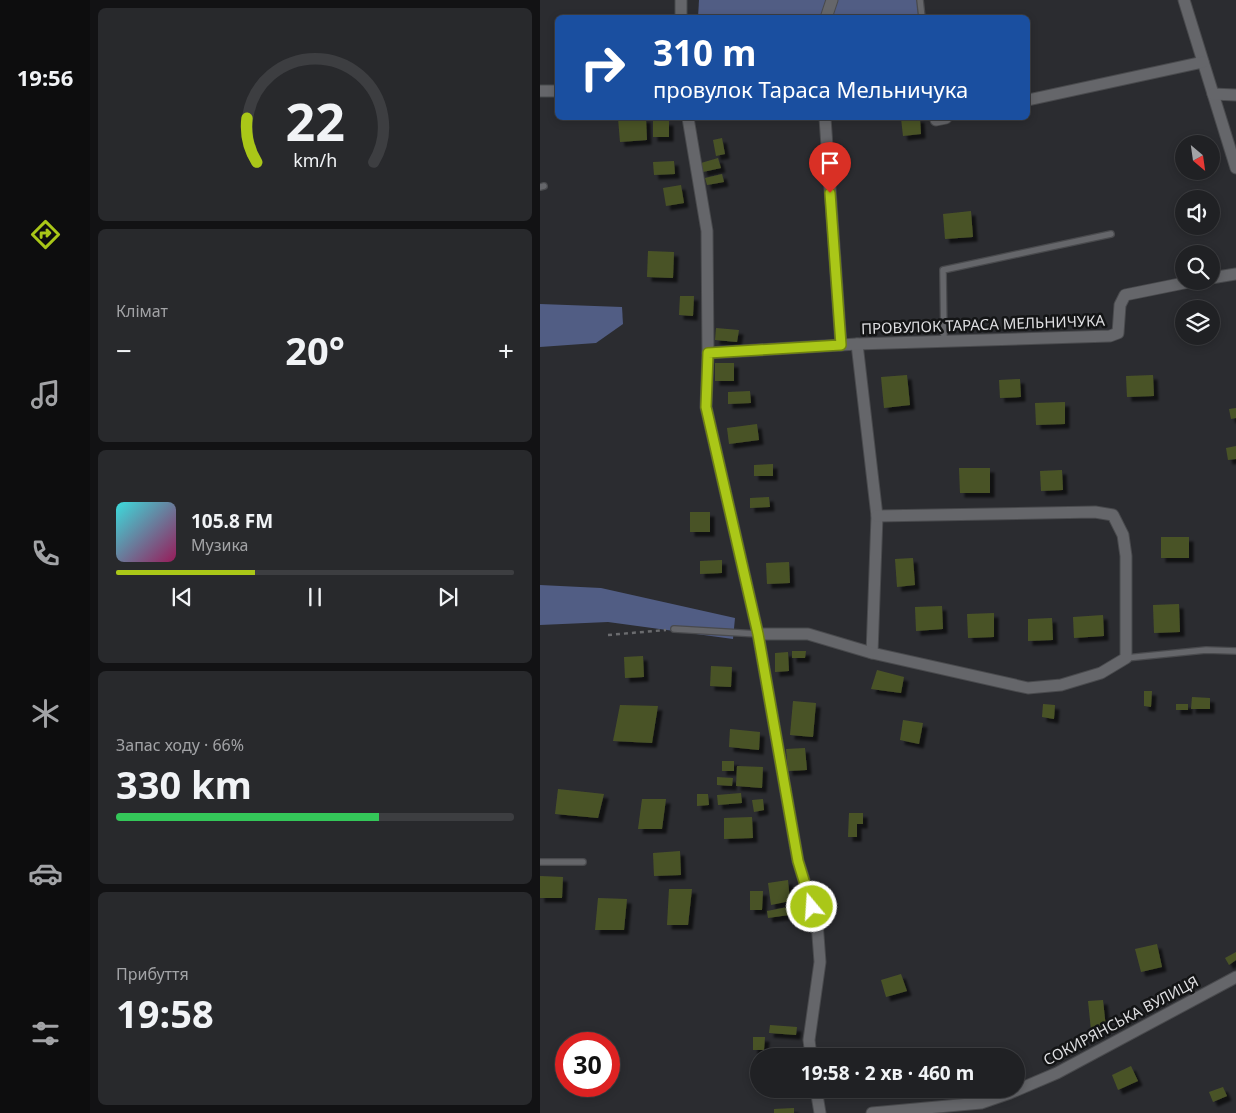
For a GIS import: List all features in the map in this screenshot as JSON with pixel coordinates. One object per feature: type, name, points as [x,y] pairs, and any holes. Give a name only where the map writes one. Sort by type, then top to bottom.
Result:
[{"type":"street","points":[[681,0],[681,15]]},
{"type":"street","points":[[827,15],[832,0]]},
{"type":"street","points":[[1184,0],[1236,168]]},
{"type":"street","points":[[1030,100],[1203,62]]},
{"type":"street","points":[[540,91],[555,91]]},
{"type":"street","points":[[1213,94],[1236,95]]},
{"type":"street","points":[[688,120],[707,231],[708,353],[706,407],[758,634],[798,861],[817,922],[820,962],[809,1040],[810,1048]]},
{"type":"street","points":[[825,120],[841,345]]},
{"type":"street","points":[[1220,277],[1236,274]]},
{"type":"street","name":"ПРОВУЛОК ТАРАСА МЕЛЬНИЧУКА","points":[[708,353],[857,344],[944,343],[1110,336],[1118,333],[1120,305],[1125,295],[1175,285]]},
{"type":"street","points":[[857,344],[877,516],[872,653]]},
{"type":"street","points":[[758,634],[808,634],[872,653],[1028,688],[1062,685],[1101,673],[1126,658],[1126,556],[1123,535],[1113,515],[1095,512],[877,516]]},
{"type":"street","name":"СОКИРЯНСЬКА ВУЛИЦЯ","points":[[872,1113],[982,1108],[1057,1073],[1236,977]]},
{"type":"street","points":[[818,1098],[820,1113]]},
{"type":"lane","points":[[920,0],[922,15]]},
{"type":"lane","points":[[944,343],[943,270],[1111,234]]},
{"type":"lane","points":[[674,629],[758,634]]},
{"type":"lane","points":[[1126,658],[1206,650],[1236,651]]},
{"type":"lane","points":[[540,862],[582,862]]},
{"type":"path","points":[[608,635],[674,629]]},
{"type":"shaded area","points":[[699,0],[917,0],[920,15],[698,15]]},
{"type":"shaded area","points":[[540,304],[622,307],[623,324],[596,343],[540,347]]},
{"type":"shaded area","points":[[540,585],[601,588],[735,618],[733,639],[608,622],[540,625]]},
{"type":"building","points":[[618,120],[646,120],[647,140],[620,142]]},
{"type":"building","points":[[901,120],[920,120],[921,134],[903,136]]},
{"type":"building","points":[[653,121],[669,121],[669,137],[653,137]]},
{"type":"building","points":[[722,138],[725,154],[716,156],[713,140]]},
{"type":"building","points":[[718,158],[721,168],[703,172],[701,163]]},
{"type":"building","points":[[674,161],[675,174],[654,175],[653,162]]},
{"type":"building","points":[[722,174],[724,182],[707,185],[705,178]]},
{"type":"building","points":[[681,185],[684,203],[666,206],[663,188]]},
{"type":"building","points":[[971,211],[973,237],[945,239],[943,214]]},
{"type":"building","points":[[648,251],[674,252],[673,278],[647,277]]},
{"type":"building","points":[[680,296],[694,296],[693,316],[679,315]]},
{"type":"building","points":[[716,328],[739,330],[737,342],[715,340]]},
{"type":"building","points":[[715,363],[734,363],[734,381],[715,381]]},
{"type":"building","points":[[907,375],[910,405],[884,408],[881,377]]},
{"type":"building","points":[[1153,375],[1154,396],[1127,397],[1126,376]]},
{"type":"building","points":[[1020,379],[1021,397],[1000,398],[999,380]]},
{"type":"building","points":[[750,391],[751,403],[728,404],[728,392]]},
{"type":"building","points":[[1065,402],[1065,424],[1036,425],[1035,403]]},
{"type":"building","points":[[1236,408],[1236,418],[1231,419],[1229,409]]},
{"type":"building","points":[[757,424],[759,440],[729,444],[727,428]]},
{"type":"building","points":[[1236,446],[1236,459],[1228,460],[1226,448]]},
{"type":"building","points":[[773,464],[773,476],[754,476],[754,465]]},
{"type":"building","points":[[959,468],[990,468],[990,493],[960,493]]},
{"type":"building","points":[[1062,470],[1063,490],[1041,491],[1040,471]]},
{"type":"building","points":[[769,497],[770,507],[750,508],[750,498]]},
{"type":"building","points":[[690,512],[710,512],[710,532],[690,532]]},
{"type":"building","points":[[1161,537],[1189,537],[1189,558],[1161,558]]},
{"type":"building","points":[[913,558],[915,585],[897,587],[895,559]]},
{"type":"building","points":[[722,560],[722,573],[700,574],[700,561]]},
{"type":"building","points":[[789,562],[790,583],[767,584],[766,563]]},
{"type":"building","points":[[1179,604],[1180,632],[1154,633],[1153,605]]},
{"type":"building","points":[[942,606],[943,629],[916,631],[915,607]]},
{"type":"building","points":[[994,613],[994,637],[968,638],[967,614]]},
{"type":"building","points":[[1103,615],[1104,636],[1074,638],[1073,617]]},
{"type":"building","points":[[1052,618],[1053,640],[1028,641],[1028,619]]},
{"type":"building","points":[[792,651],[806,651],[805,658],[792,658]]},
{"type":"building","points":[[788,652],[789,671],[775,672],[775,653]]},
{"type":"building","points":[[643,656],[644,677],[625,678],[624,657]]},
{"type":"building","points":[[711,666],[732,667],[731,687],[710,686]]},
{"type":"building","points":[[877,670],[904,677],[901,693],[871,689]]},
{"type":"building","points":[[1144,691],[1152,691],[1151,707],[1144,706]]},
{"type":"building","points":[[1192,697],[1210,698],[1210,709],[1191,709]]},
{"type":"building","points":[[793,701],[816,703],[813,737],[790,735]]},
{"type":"building","points":[[1043,704],[1055,705],[1054,719],[1042,717]]},
{"type":"building","points":[[1176,704],[1188,704],[1188,710],[1176,710]]},
{"type":"building","points":[[620,705],[658,706],[652,743],[613,741]]},
{"type":"building","points":[[903,720],[923,723],[919,744],[900,740]]},
{"type":"building","points":[[730,729],[760,732],[759,750],[729,747]]},
{"type":"building","points":[[805,748],[807,770],[788,771],[786,749]]},
{"type":"building","points":[[722,761],[734,761],[734,771],[722,771]]},
{"type":"building","points":[[737,766],[763,767],[762,788],[736,786]]},
{"type":"building","points":[[717,777],[733,778],[732,786],[717,785]]},
{"type":"building","points":[[558,789],[604,794],[598,818],[555,814]]},
{"type":"building","points":[[741,793],[742,803],[718,805],[717,795]]},
{"type":"building","points":[[697,794],[708,794],[709,805],[697,806]]},
{"type":"building","points":[[642,799],[666,799],[662,829],[638,829]]},
{"type":"building","points":[[763,799],[764,810],[754,812],[752,800]]},
{"type":"building","points":[[849,813],[863,813],[863,824],[857,824],[857,837],[848,837]]},
{"type":"building","points":[[752,817],[753,838],[724,839],[724,818]]},
{"type":"building","points":[[680,851],[681,875],[654,876],[653,853]]},
{"type":"building","points":[[540,876],[563,877],[562,898],[540,898]]},
{"type":"building","points":[[788,880],[790,901],[771,905],[768,883]]},
{"type":"building","points":[[669,889],[692,889],[688,925],[667,925]]},
{"type":"building","points":[[750,891],[763,891],[762,910],[750,910]]},
{"type":"building","points":[[598,898],[627,899],[624,930],[595,930]]},
{"type":"building","points":[[788,907],[789,915],[768,918],[767,911]]},
{"type":"building","points":[[1157,944],[1162,967],[1141,972],[1135,949]]},
{"type":"building","points":[[1236,952],[1236,960],[1229,965],[1225,958]]},
{"type":"building","points":[[901,974],[907,991],[886,997],[881,980]]},
{"type":"building","points":[[1103,1000],[1106,1028],[1091,1030],[1088,1001]]},
{"type":"building","points":[[770,1025],[797,1027],[796,1035],[769,1033]]},
{"type":"building","points":[[753,1037],[765,1037],[764,1048],[753,1048]]},
{"type":"building","points":[[1131,1066],[1138,1081],[1118,1090],[1112,1075]]},
{"type":"building","points":[[1223,1087],[1227,1096],[1213,1102],[1209,1092]]},
{"type":"building","points":[[794,1108],[794,1113],[774,1113],[774,1109]]},
{"type":"route","points":[[812,907],[798,861],[758,634],[706,407],[708,353],[841,345],[830,193]]}]
